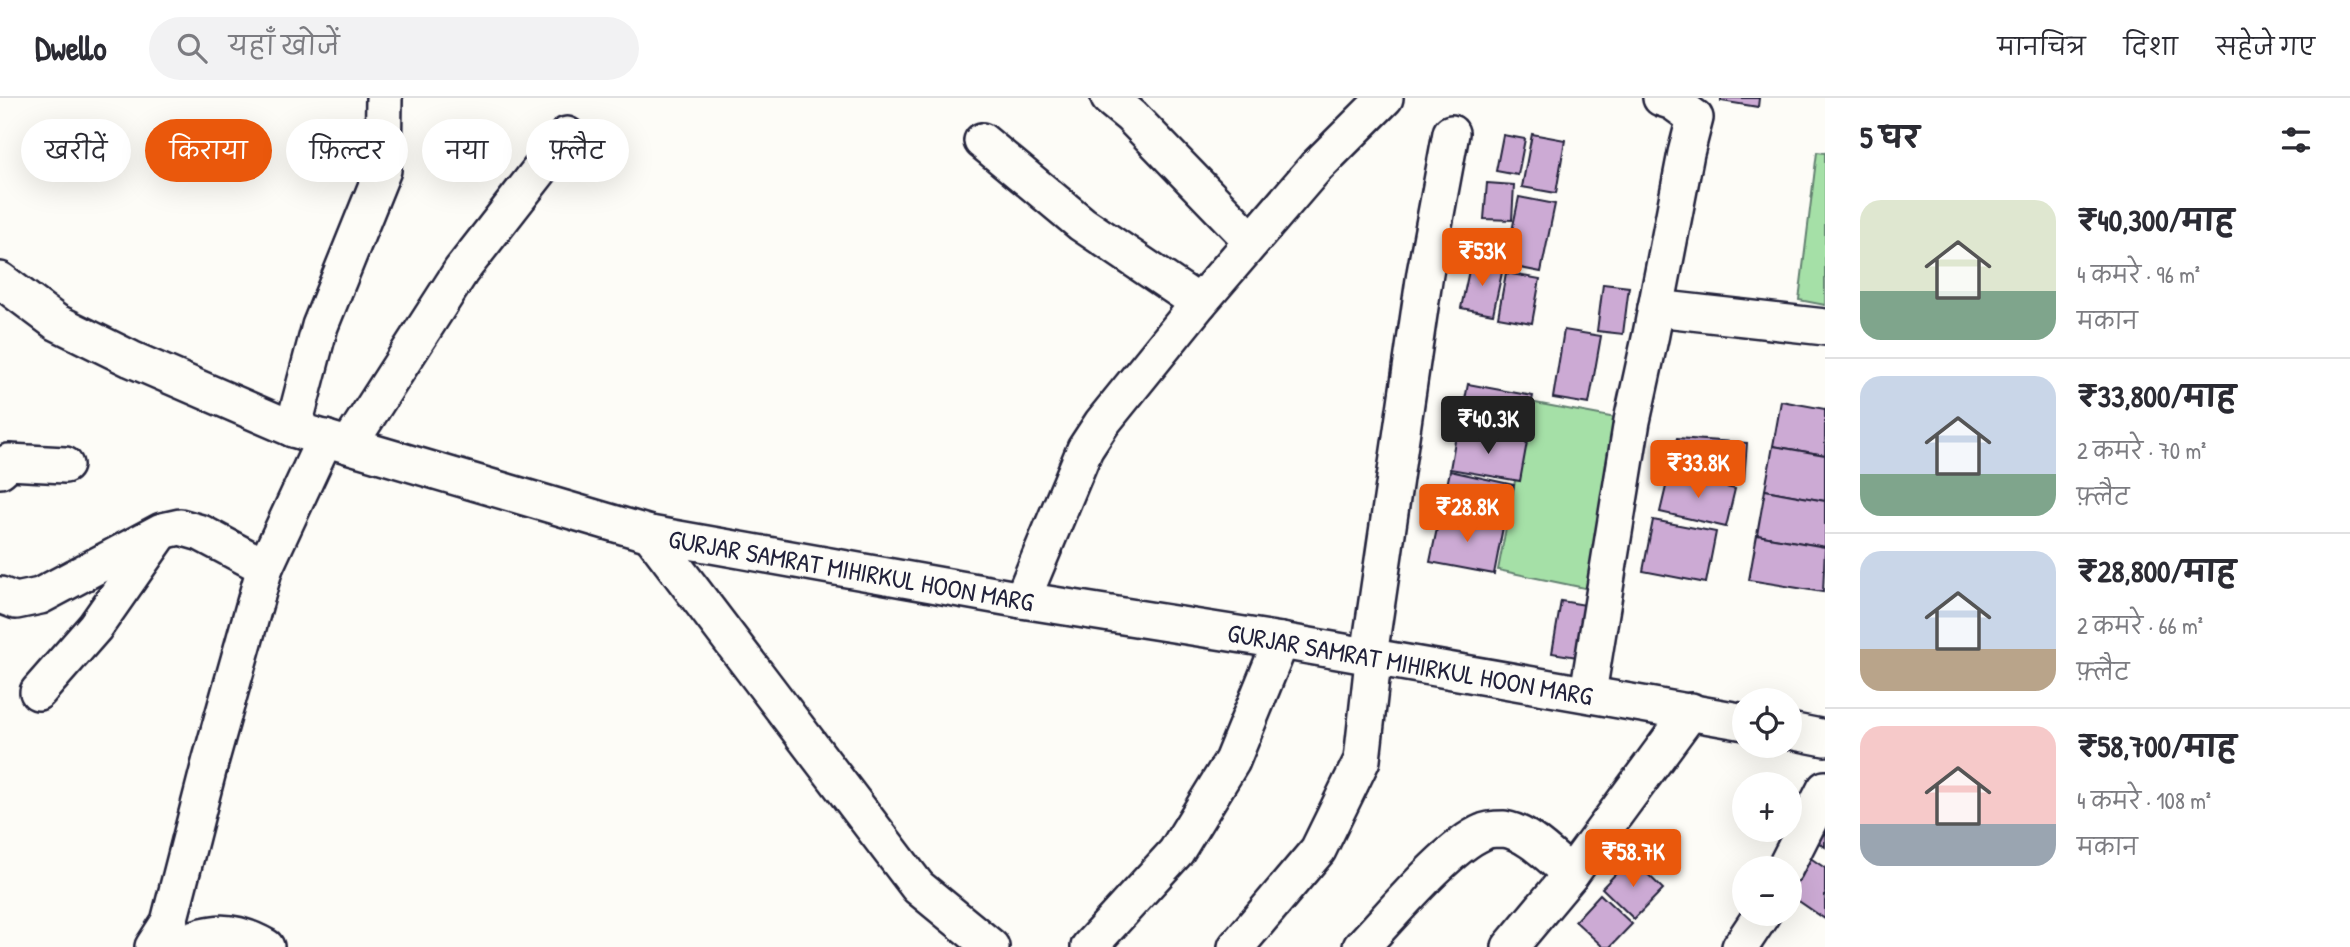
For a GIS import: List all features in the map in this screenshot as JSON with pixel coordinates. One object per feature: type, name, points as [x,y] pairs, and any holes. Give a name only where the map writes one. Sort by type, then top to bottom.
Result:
[{"type":"street","points":[[322,437],[320,326],[383,170],[384,98]]},
{"type":"street","points":[[1109,98],[1131,116],[1252,241]]},
{"type":"street","points":[[1022,600],[1085,449],[1102,423],[1199,303],[1315,167],[1385,98]]},
{"type":"street","points":[[1588,694],[1632,421],[1695,118],[1673,102],[1661,98]]},
{"type":"street","points":[[1236,947],[1318,850],[1362,760],[1373,661],[1369,656],[1424,273],[1451,133]]},
{"type":"street","points":[[982,141],[1082,224],[1199,303]]},
{"type":"street","points":[[153,947],[169,922],[265,567],[322,437],[461,271],[530,182]]},
{"type":"street","name":"GURJAR SAMRAT MIHIRKUL HOON MARG","points":[[0,280],[57,322],[131,359],[322,437],[650,534],[1022,600],[1281,641],[1732,719]]},
{"type":"street","points":[[1656,308],[1825,327]]},
{"type":"street","points":[[0,470],[9,462],[65,465]]},
{"type":"street","points":[[0,595],[16,601],[40,596],[162,531],[180,527],[201,533],[265,567]]},
{"type":"street","points":[[38,692],[95,627],[162,531]]},
{"type":"street","points":[[650,534],[918,887],[990,947]]},
{"type":"street","points":[[1089,947],[1176,852],[1232,761],[1281,641]]},
{"type":"street","points":[[1510,947],[1570,874],[1691,711]]},
{"type":"street","points":[[1802,733],[1825,738]]},
{"type":"street","points":[[1791,856],[1825,789]]},
{"type":"street","points":[[1361,947],[1435,870],[1464,843],[1485,831],[1503,829],[1519,834],[1570,874]]},
{"type":"street","points":[[1740,947],[1754,926]]},
{"type":"street","points":[[167,947],[211,933],[229,932],[266,947]]},
{"type":"green space","points":[[1817,152],[1825,153],[1825,305],[1799,300]]},
{"type":"green space","points":[[1530,402],[1632,421],[1604,592],[1498,570]]},
{"type":"building","points":[[1721,98],[1759,98],[1758,107],[1721,101]]},
{"type":"building","points":[[1532,134],[1565,140],[1556,193],[1522,187]]},
{"type":"building","points":[[1503,135],[1525,139],[1518,175],[1496,171]]},
{"type":"building","points":[[1487,183],[1514,185],[1512,220],[1484,219]]},
{"type":"building","points":[[1519,197],[1555,204],[1541,272],[1505,265]]},
{"type":"building","points":[[1471,261],[1503,268],[1493,314],[1461,308]]},
{"type":"building","points":[[1506,273],[1540,279],[1532,323],[1498,317]]},
{"type":"building","points":[[1603,284],[1629,287],[1623,334],[1597,331]]},
{"type":"building","points":[[1564,330],[1601,336],[1589,404],[1553,398]]},
{"type":"building","points":[[1468,384],[1533,396],[1524,438],[1460,426]]},
{"type":"building","points":[[1781,401],[1825,409],[1825,455],[1773,446]]},
{"type":"building","points":[[1457,430],[1527,442],[1520,481],[1450,469]]},
{"type":"building","points":[[1677,438],[1747,443],[1744,480],[1674,475]]},
{"type":"building","points":[[1773,446],[1825,455],[1825,501],[1765,490]]},
{"type":"building","points":[[1450,471],[1514,485],[1506,523],[1442,509]]},
{"type":"building","points":[[1669,474],[1735,489],[1726,527],[1660,512]]},
{"type":"building","points":[[1765,490],[1825,501],[1825,547],[1757,535]]},
{"type":"building","points":[[1440,514],[1503,527],[1494,574],[1430,562]]},
{"type":"building","points":[[1653,520],[1716,532],[1706,583],[1643,571]]},
{"type":"building","points":[[1757,535],[1825,547],[1823,592],[1749,580]]},
{"type":"building","points":[[1561,601],[1598,607],[1590,659],[1552,653]]},
{"type":"building","points":[[1825,821],[1825,847],[1813,839]]},
{"type":"building","points":[[1806,855],[1825,868],[1825,919],[1802,903],[1802,860]]},
{"type":"building","points":[[1631,858],[1663,889],[1634,919],[1602,888]]},
{"type":"building","points":[[1600,894],[1632,924],[1610,947],[1603,947],[1575,921]]}]
